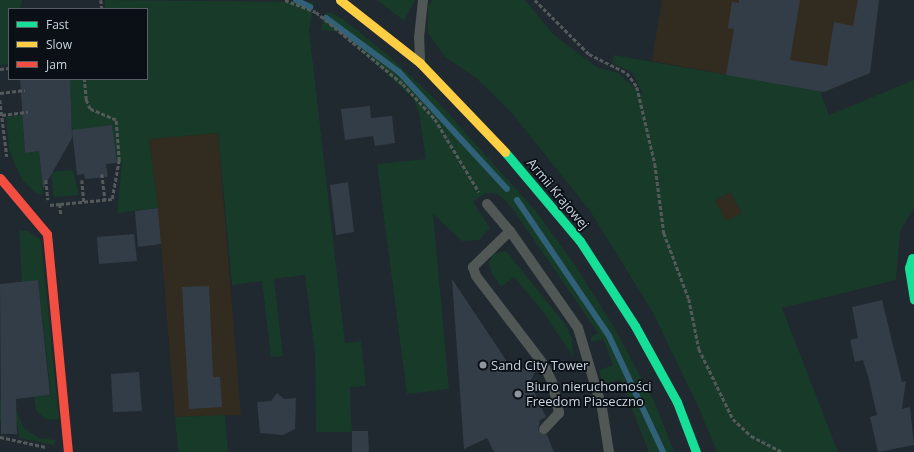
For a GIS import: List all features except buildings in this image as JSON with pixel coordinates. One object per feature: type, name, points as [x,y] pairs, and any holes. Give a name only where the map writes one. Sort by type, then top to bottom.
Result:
[{"type":"main road","name":"Armii Krajowej","points":[[340,0],[420,62],[489,133],[580,241],[635,326],[666,382],[696,452]]},
{"type":"main road","points":[[0,178],[47,234],[68,452]]},
{"type":"main road","points":[[912,258],[909,268],[914,300]]},
{"type":"lane","points":[[420,62],[419,38],[423,0]]},
{"type":"lane","points":[[487,204],[510,231],[578,328],[602,408],[609,452]]},
{"type":"lane","points":[[510,231],[473,267],[476,276],[544,365],[552,382],[559,413],[544,429]]},
{"type":"path","points":[[285,0],[316,12],[403,84],[435,120],[487,204]]},
{"type":"path","points":[[535,0],[589,54],[627,73],[637,87],[655,164],[664,233],[681,274],[699,349],[733,419],[751,436],[782,452]]},
{"type":"path","points":[[60,204],[112,199],[119,161],[116,120],[90,109],[86,100],[84,80]]},
{"type":"path","points":[[0,92],[25,90]]},
{"type":"path","points":[[2,115],[28,112]]},
{"type":"path","points":[[102,174],[104,200]]},
{"type":"path","points":[[46,180],[48,205]]},
{"type":"path","points":[[82,180],[84,202]]},
{"type":"path","points":[[0,438],[68,452]]},
{"type":"shaded area","points":[[662,0],[879,0],[870,73],[824,92],[652,61]]},
{"type":"shaded area","points":[[218,133],[241,415],[175,417],[158,208],[149,139]]},
{"type":"shaded area","points":[[730,192],[742,213],[726,221],[715,201]]},
{"type":"green space","points":[[0,0],[22,0],[20,8],[8,8],[8,64],[0,65]]},
{"type":"green space","points":[[105,0],[314,2],[309,30],[345,343],[361,341],[366,386],[350,387],[352,432],[316,432],[315,353],[305,275],[274,279],[283,356],[271,357],[262,281],[232,285],[218,133],[149,139],[158,208],[117,213],[122,163],[116,163],[112,126],[85,137],[68,139],[67,133],[73,132],[71,117],[64,100],[71,100],[69,80],[148,80],[148,8],[105,8]]},
{"type":"green space","points":[[377,0],[415,0],[404,21]]},
{"type":"green space","points":[[432,0],[525,0],[554,35],[598,68],[618,73],[644,96],[632,72],[612,63],[613,55],[820,91],[829,115],[914,80],[914,208],[900,231],[896,280],[782,308],[838,452],[717,452],[698,406],[652,311],[590,211],[511,112],[475,77],[445,57],[428,33],[428,7]],"holes":[[[730,192],[742,213],[726,221],[715,201]]]},
{"type":"green space","points":[[325,13],[332,13],[344,20],[387,54],[436,100],[535,210],[575,265],[612,324],[655,403],[674,452],[649,452],[620,379],[603,385],[599,370],[613,365],[603,339],[591,342],[591,337],[598,333],[514,211],[503,198],[494,193],[486,193],[473,202],[490,228],[479,240],[462,241],[433,214],[449,389],[407,394],[377,164],[426,159],[419,113],[413,98],[340,32],[321,30]]},
{"type":"green space","points":[[31,114],[32,127],[23,128],[25,152],[39,151],[43,194],[37,194],[22,180],[9,150],[6,117]]},
{"type":"green space","points":[[73,170],[79,195],[54,197],[51,172]]},
{"type":"green space","points":[[19,230],[27,231],[41,240],[59,419],[45,419],[36,410],[34,397],[51,395],[38,280],[22,282]]},
{"type":"green space","points":[[506,251],[566,325],[572,339],[573,357],[543,312],[514,277],[501,287],[491,272],[489,262],[494,254]]},
{"type":"green space","points":[[15,399],[16,410],[24,428],[39,438],[56,440],[54,445],[19,438],[17,421],[0,421],[0,401]]},
{"type":"green space","points":[[225,415],[228,452],[178,452],[175,417]]},
{"type":"waterway","points":[[296,0],[310,7]]},
{"type":"waterway","points":[[326,18],[399,72],[507,189]]},
{"type":"waterway","points":[[517,200],[609,336],[663,452]]},
{"type":"traffic: fast","points":[[505,152],[580,241],[635,326],[677,402],[696,452]]},
{"type":"traffic: fast","points":[[912,258],[909,268],[914,300]]},
{"type":"traffic: slow","points":[[340,0],[420,63],[505,152]]},
{"type":"traffic: jam","points":[[0,178],[47,234],[68,452]]},
{"type":"place","name":"Sand City Tower","points":[[483,365]]},
{"type":"place","name":"Biuro nieruchomości Freedom Piaseczno","points":[[518,394]]}]
